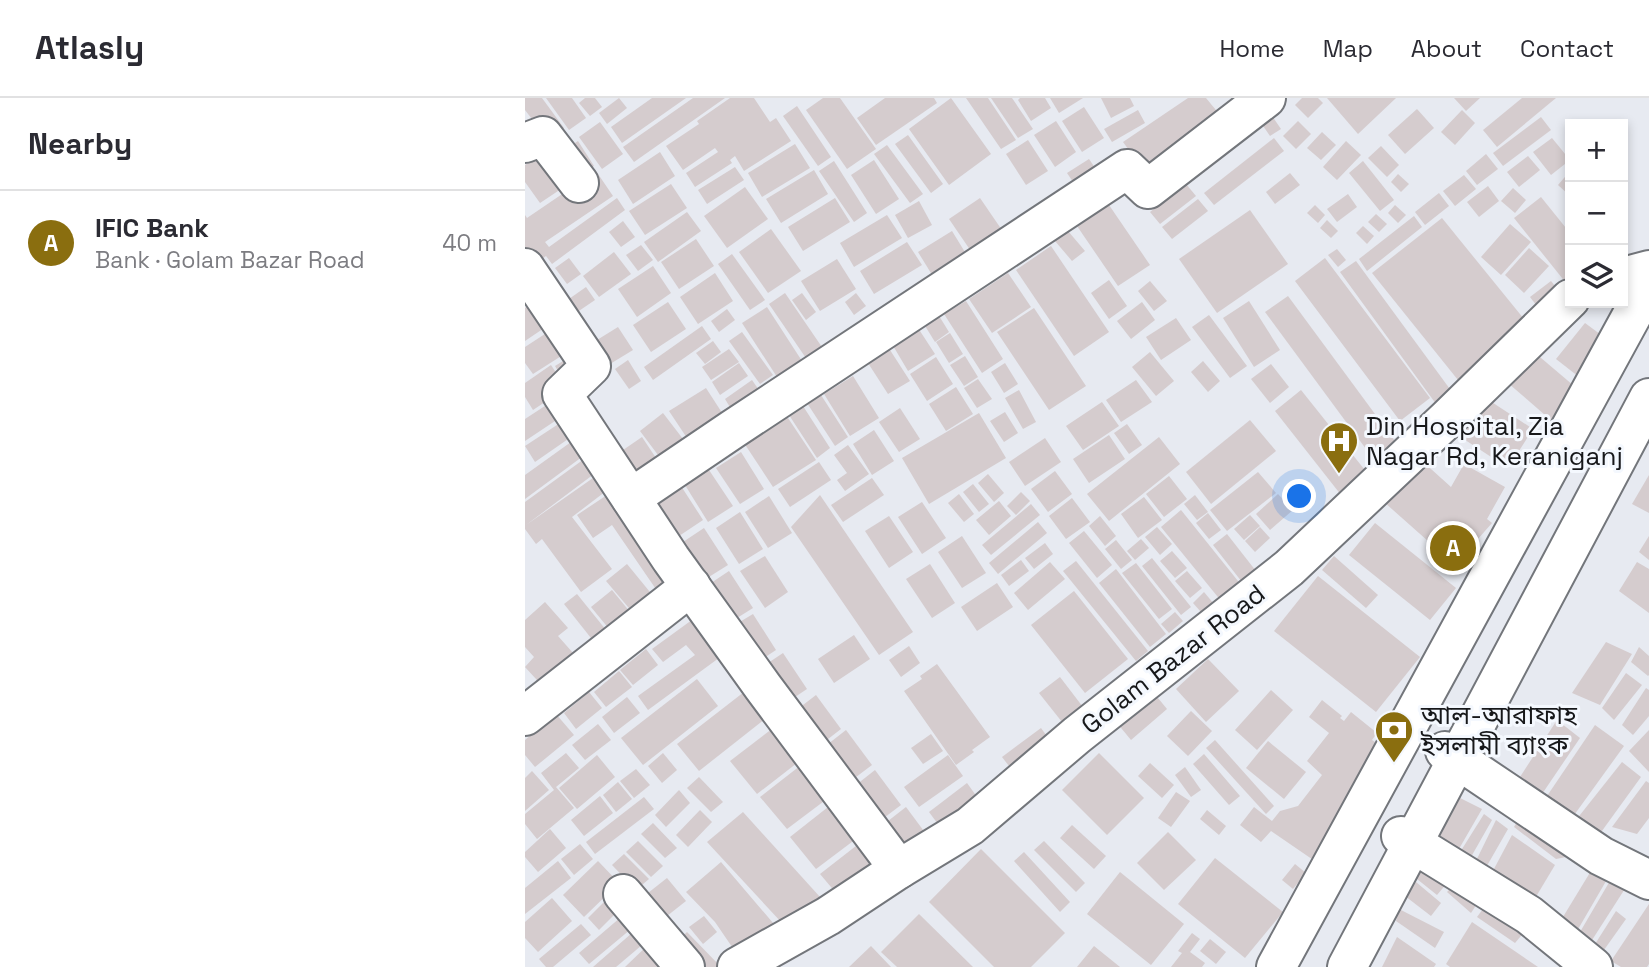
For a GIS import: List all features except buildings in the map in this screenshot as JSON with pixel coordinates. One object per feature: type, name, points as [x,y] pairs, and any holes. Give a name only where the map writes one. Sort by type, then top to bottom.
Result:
[{"type":"main road","points":[[631,498],[1127,169],[1148,189],[1266,98]]},
{"type":"main road","points":[[525,143],[543,136],[579,183]]},
{"type":"main road","points":[[525,268],[591,366],[562,394],[671,559],[899,869]]},
{"type":"main road","points":[[1628,276],[1649,270]]},
{"type":"main road","points":[[1276,967],[1649,284]]},
{"type":"main road","name":"Golam Bazar Road","points":[[737,967],[828,916],[970,826],[1077,735],[1289,568],[1565,304]]},
{"type":"main road","points":[[1347,967],[1649,398]]},
{"type":"main road","points":[[525,716],[691,586]]},
{"type":"main road","points":[[1445,751],[1601,856],[1649,880]]},
{"type":"main road","points":[[1401,836],[1529,915],[1593,967]]},
{"type":"main road","points":[[623,894],[685,967]]},
{"type":"place","name":"Din Hospital, Zia Nagar Rd, Keraniganj","points":[[1339,475]]},
{"type":"place","name":"IFIC Bank","points":[[1453,548]]},
{"type":"place","name":"আল-আরাফাহ ইসলামী ব্যাংক","points":[[1394,764]]}]
